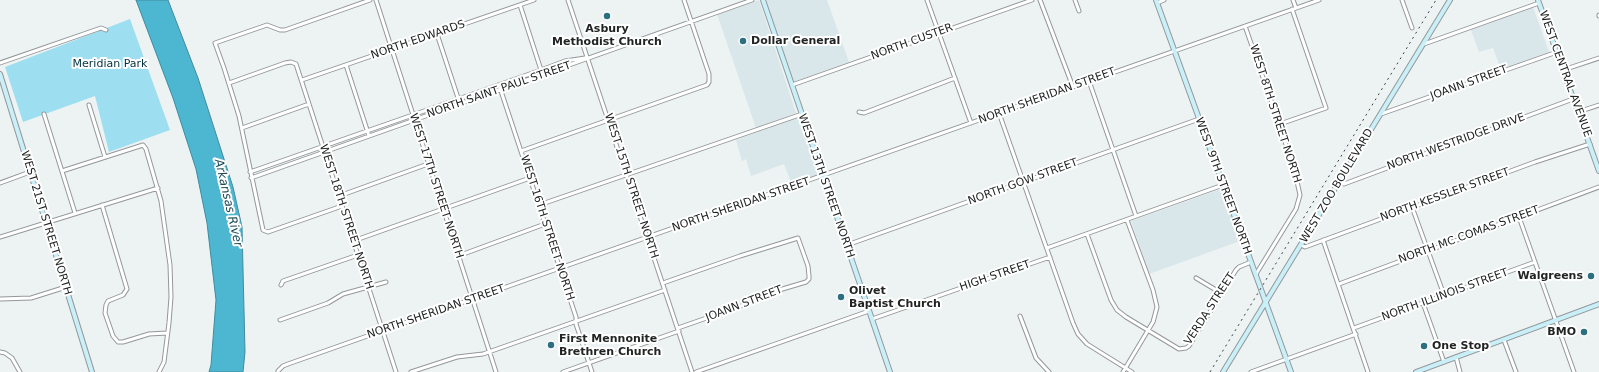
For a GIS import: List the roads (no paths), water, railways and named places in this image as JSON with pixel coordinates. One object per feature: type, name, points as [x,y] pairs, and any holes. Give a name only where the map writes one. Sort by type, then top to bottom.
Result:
[{"type":"main road","name":"WEST 13TH STREET NORTH","points":[[762,0],[890,372]]},
{"type":"main road","name":"WEST ZOO BOULEVARD","points":[[1223,372],[1450,0]]},
{"type":"main road","name":"WEST 9TH STREET NORTH","points":[[1156,1],[1292,372]]},
{"type":"main road","name":"WEST CENTRAL AVENUE","points":[[1539,1],[1599,171]]},
{"type":"main road","name":"WEST 21ST STREET NORTH","points":[[0,74],[92,372]]},
{"type":"main road","points":[[1416,372],[1599,304]]},
{"type":"street","points":[[342,206],[270,231],[265,232],[263,230],[251,178],[242,128],[229,83],[215,43],[267,25],[280,30],[285,30],[370,0]]},
{"type":"street","name":"WEST 17TH STREET NORTH","points":[[376,0],[496,372]]},
{"type":"street","name":"NORTH EDWARDS","points":[[302,80],[534,0]]},
{"type":"street","name":"WEST 15TH STREET NORTH","points":[[568,0],[692,372]]},
{"type":"street","points":[[522,151],[706,85],[710,79],[684,0]]},
{"type":"street","name":"NORTH SAINT PAUL STREET","points":[[251,178],[752,0]]},
{"type":"street","points":[[927,0],[971,123]]},
{"type":"street","name":"NORTH CUSTER","points":[[792,85],[1032,0]]},
{"type":"street","points":[[1040,0],[1073,87]]},
{"type":"street","points":[[1075,0],[1079,11]]},
{"type":"street","points":[[1156,1],[1164,0]]},
{"type":"street","points":[[1280,124],[1326,108],[1294,9],[1293,0]]},
{"type":"street","name":"NORTH SHERIDAN STREET","points":[[278,371],[283,366],[1319,0]]},
{"type":"street","points":[[1402,0],[1412,28]]},
{"type":"street","points":[[1423,44],[1539,1]]},
{"type":"street","points":[[520,5],[543,75]]},
{"type":"street","name":"WEST 8TH STREET NORTH","points":[[1245,26],[1280,124],[1299,187],[1299,203],[1256,274]]},
{"type":"street","points":[[0,64],[101,28],[106,30]]},
{"type":"street","points":[[437,34],[460,104]]},
{"type":"street","name":"JOANN STREET","points":[[1381,114],[1556,52]]},
{"type":"street","name":"NORTH SAINT PAUL STREET","points":[[250,172],[565,61],[587,58]]},
{"type":"street","points":[[1563,70],[1599,58]]},
{"type":"street","name":"WEST 18TH STREET NORTH","points":[[229,83],[285,63],[294,62],[296,64],[396,372]]},
{"type":"street","points":[[346,65],[369,136]]},
{"type":"street","points":[[859,112],[864,113],[955,78]]},
{"type":"street","points":[[1089,81],[1136,216]]},
{"type":"street","name":"WEST 16TH STREET NORTH","points":[[499,84],[576,317],[576,322],[592,372]]},
{"type":"street","name":"NORTH WESTRIDGE DRIVE","points":[[1339,182],[1344,184],[1574,99]]},
{"type":"street","points":[[242,128],[309,104]]},
{"type":"street","points":[[89,105],[105,157]]},
{"type":"street","points":[[1578,112],[1599,105]]},
{"type":"street","points":[[44,114],[75,213]]},
{"type":"street","points":[[539,206],[802,114]]},
{"type":"street","points":[[999,114],[1078,334],[1087,344],[1132,372]]},
{"type":"street","name":"NORTH GOW STREET","points":[[847,245],[1199,119]]},
{"type":"street","name":"NORTH KESSLER STREET","points":[[1301,244],[1305,247],[1535,162],[1590,144]]},
{"type":"street","points":[[62,171],[143,145],[146,150],[158,188],[166,229],[170,265],[171,297],[168,333],[164,362],[159,372]]},
{"type":"street","points":[[1594,156],[1599,154]]},
{"type":"street","points":[[339,196],[428,164]]},
{"type":"street","points":[[0,183],[30,172]]},
{"type":"street","points":[[353,241],[530,178]]},
{"type":"street","points":[[1047,248],[1223,185]]},
{"type":"street","name":"NORTH MC COMAS STREET","points":[[1339,284],[1599,187]]},
{"type":"street","points":[[0,237],[158,188]]},
{"type":"street","points":[[102,205],[126,284],[126,292],[108,301],[106,305],[105,313],[113,336],[118,342],[123,342],[149,334],[168,333]]},
{"type":"street","points":[[1412,207],[1444,295]]},
{"type":"street","points":[[1519,217],[1574,372]]},
{"type":"street","points":[[1122,372],[1148,331],[1157,312],[1157,302],[1127,220]]},
{"type":"street","points":[[458,256],[545,224]]},
{"type":"street","points":[[1087,234],[1114,306],[1121,314],[1148,331]]},
{"type":"street","name":"JOANN STREET","points":[[563,372],[758,300],[769,293],[803,283],[809,279],[809,269],[798,238],[740,256],[663,283]]},
{"type":"street","points":[[1323,240],[1368,372]]},
{"type":"street","points":[[281,286],[283,282],[358,255]]},
{"type":"street","name":"HIGH STREET","points":[[872,319],[1050,257]]},
{"type":"street","name":"VERDA STREET","points":[[1148,331],[1176,348],[1186,348],[1189,346],[1236,270],[1239,267],[1251,262]]},
{"type":"street","name":"NORTH ILLINOIS STREET","points":[[1354,328],[1535,262]]},
{"type":"street","points":[[1196,278],[1221,293]]},
{"type":"street","points":[[280,320],[328,303],[343,294],[386,282]]},
{"type":"street","points":[[0,299],[31,298],[66,287]]},
{"type":"street","points":[[411,372],[457,357],[489,352],[665,290]]},
{"type":"street","points":[[1423,303],[1444,362]]},
{"type":"street","points":[[696,372],[869,311]]},
{"type":"street","points":[[1020,316],[1036,358],[1049,372]]},
{"type":"street","points":[[1250,372],[1356,334]]},
{"type":"street","points":[[1504,340],[1516,372]]},
{"type":"street","points":[[0,352],[5,353],[12,358],[20,372]]},
{"type":"street","points":[[1456,357],[1460,372]]},
{"type":"water","name":"Arkansas River","points":[[136,0],[168,0],[198,78],[233,187],[242,227],[245,352],[243,372],[209,372],[211,365],[216,300],[207,223],[196,169],[173,98]]},
{"type":"railway","points":[[1210,372],[1436,0]]},
{"type":"place","name":"Asbury Methodist Church","points":[[607,16]]},
{"type":"place","name":"Dollar General","points":[[743,41]]},
{"type":"place","name":"Walgreens","points":[[1591,276]]},
{"type":"place","name":"Olivet Baptist Church","points":[[841,297]]},
{"type":"place","name":"BMO","points":[[1584,332]]},
{"type":"place","name":"First Mennonite Brethren Church","points":[[551,345]]},
{"type":"place","name":"One Stop","points":[[1424,346]]},
{"type":"park label","name":"Meridian Park","points":[[110,64]]}]
